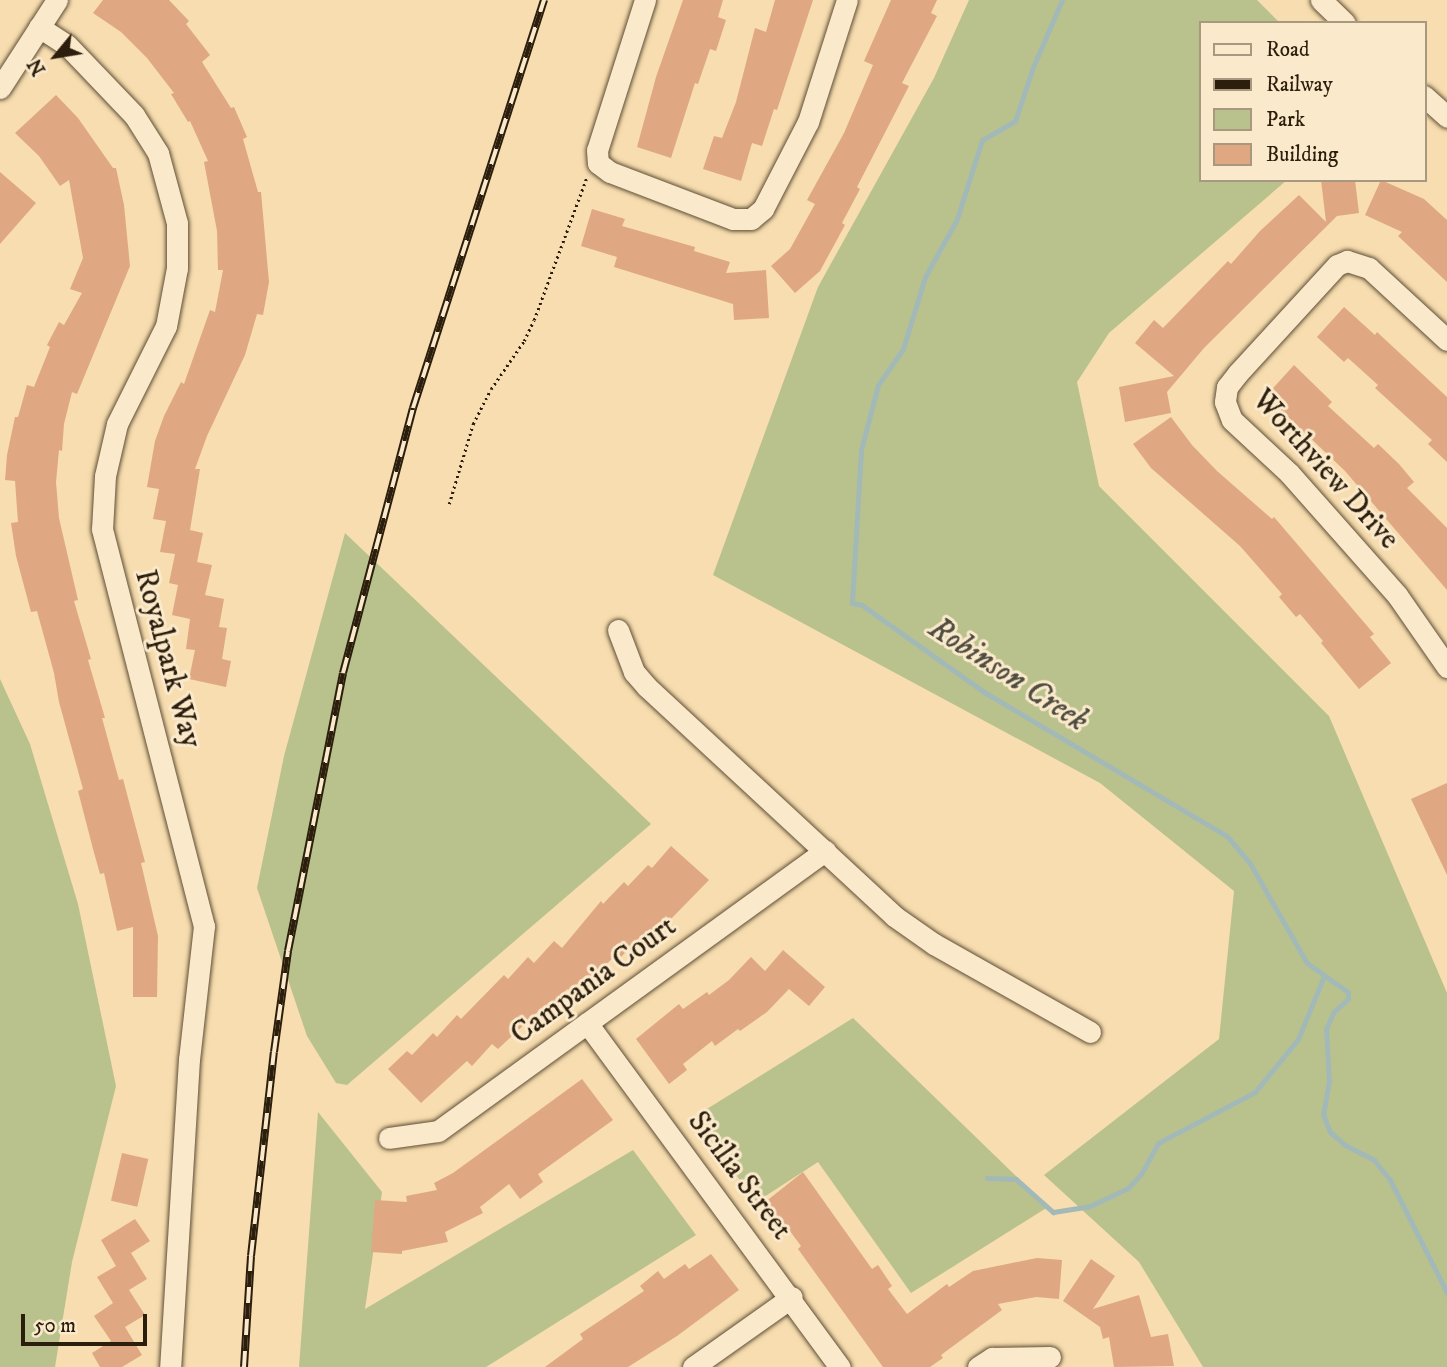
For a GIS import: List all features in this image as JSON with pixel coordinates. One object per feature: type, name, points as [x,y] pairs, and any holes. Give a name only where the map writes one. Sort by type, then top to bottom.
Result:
[{"type":"street","points":[[0,88],[57,0]]},
{"type":"street","points":[[645,0],[597,150],[598,163],[610,172],[733,219],[751,219],[763,209],[808,122],[847,0]]},
{"type":"street","points":[[1321,0],[1343,21]]},
{"type":"street","name":"Royalpark Way","points":[[39,27],[66,45],[134,115],[158,153],[177,223],[177,268],[166,326],[117,424],[105,476],[102,529],[204,926],[189,1059],[170,1367]]},
{"type":"street","points":[[1426,98],[1447,117]]},
{"type":"street","name":"Worthview Drive","points":[[1447,340],[1368,268],[1347,261],[1337,265],[1238,373],[1227,387],[1225,402],[1232,420],[1289,473],[1390,586],[1447,667]]},
{"type":"street","points":[[618,630],[634,672],[647,687],[894,916],[934,944],[1090,1032]]},
{"type":"street","name":"Campania Court","points":[[388,1138],[438,1131],[825,851]]},
{"type":"street","name":"Sicilia Street","points":[[587,1023],[792,1297],[840,1367]]},
{"type":"street","points":[[693,1367],[792,1297]]},
{"type":"street","points":[[978,1367],[992,1358],[1050,1357]]},
{"type":"path","points":[[449,504],[473,424],[491,389],[514,358],[534,320],[587,177]]},
{"type":"green space","points":[[969,0],[1257,0],[1278,21],[1198,21],[1198,182],[1285,182],[1109,333],[1077,382],[1099,486],[1329,716],[1447,993],[1447,1367],[1203,1367],[1139,1262],[1044,1175],[1219,1039],[1234,891],[1100,783],[713,575],[818,287],[934,78]]},
{"type":"green space","points":[[345,533],[651,824],[347,1085],[336,1083],[307,1036],[257,888],[284,756]]},
{"type":"green space","points":[[0,679],[30,744],[78,904],[116,1086],[72,1262],[55,1367],[0,1367]]},
{"type":"green space","points":[[853,1018],[1048,1207],[911,1293],[818,1162],[756,1202],[694,1117]]},
{"type":"green space","points":[[318,1112],[382,1192],[365,1309],[633,1150],[696,1235],[486,1367],[299,1367]]},
{"type":"building","points":[[103,0],[169,0],[189,21],[186,24],[210,55],[202,62],[231,108],[234,107],[247,137],[243,139],[258,192],[261,192],[269,282],[263,315],[257,314],[245,355],[207,436],[195,469],[200,469],[190,530],[203,533],[197,562],[212,565],[205,595],[224,599],[219,627],[227,628],[222,659],[231,661],[226,687],[189,679],[195,650],[186,649],[190,619],[172,615],[178,585],[169,583],[175,554],[160,552],[166,521],[153,519],[159,489],[147,487],[155,441],[181,382],[184,384],[210,310],[215,312],[223,270],[218,270],[217,231],[204,162],[208,161],[190,121],[188,122],[171,94],[174,93],[147,58],[121,32],[93,13]]},
{"type":"building","points":[[683,0],[723,0],[718,17],[726,20],[716,51],[710,49],[698,84],[695,83],[671,158],[637,147],[656,77]]},
{"type":"building","points":[[775,0],[813,0],[777,110],[774,109],[762,146],[752,143],[741,181],[703,169],[714,136],[722,138],[736,102],[755,28],[766,32]]},
{"type":"building","points":[[891,0],[937,0],[931,13],[937,16],[902,83],[909,86],[857,187],[860,189],[842,223],[845,225],[820,271],[795,293],[771,266],[790,249],[815,204],[807,200],[844,133],[873,65],[864,61]]},
{"type":"building","points":[[56,95],[78,118],[113,168],[116,168],[124,205],[130,266],[77,394],[72,392],[64,424],[62,451],[59,450],[56,482],[59,518],[78,600],[74,601],[91,659],[88,660],[105,718],[102,718],[119,780],[123,779],[145,862],[141,863],[158,936],[157,997],[133,997],[133,927],[117,931],[104,873],[100,874],[78,791],[83,789],[59,702],[54,673],[37,611],[31,612],[16,556],[11,523],[18,522],[15,481],[5,480],[15,417],[18,417],[27,385],[34,387],[50,347],[47,345],[59,322],[64,325],[82,293],[70,289],[83,258],[69,180],[60,186],[39,156],[15,133]]},
{"type":"building","points":[[0,172],[36,203],[0,244]]},
{"type":"building","points":[[1321,182],[1355,182],[1359,213],[1337,216],[1204,348],[1167,392],[1171,413],[1125,422],[1119,387],[1174,376],[1135,343],[1154,320],[1163,328],[1228,261],[1231,264],[1260,231],[1299,195],[1326,222]]},
{"type":"building","points":[[1380,182],[1424,199],[1447,220],[1447,282],[1398,236],[1402,232],[1365,215]]},
{"type":"building","points":[[592,209],[625,219],[622,226],[695,247],[694,251],[730,262],[726,273],[766,270],[769,318],[734,320],[733,304],[614,267],[617,257],[581,246]]},
{"type":"building","points":[[1344,307],[1375,335],[1377,332],[1447,397],[1447,462],[1428,444],[1432,440],[1375,388],[1378,385],[1348,358],[1344,362],[1317,337]]},
{"type":"building","points":[[1294,365],[1332,402],[1328,406],[1374,448],[1378,444],[1399,464],[1414,482],[1407,488],[1447,528],[1447,590],[1345,471],[1266,396]]},
{"type":"building","points":[[1171,417],[1192,445],[1217,471],[1272,519],[1274,517],[1374,634],[1370,637],[1391,663],[1359,689],[1321,643],[1323,641],[1300,614],[1296,617],[1279,597],[1282,594],[1240,546],[1151,468],[1133,444]]},
{"type":"building","points":[[1447,783],[1447,875],[1411,799]]},
{"type":"building","points":[[671,846],[709,880],[670,920],[666,916],[646,938],[642,935],[621,957],[617,954],[574,995],[567,989],[546,1013],[541,1009],[498,1049],[492,1044],[472,1066],[467,1061],[421,1103],[388,1069],[407,1051],[412,1055],[433,1033],[437,1037],[457,1015],[461,1019],[504,975],[508,979],[528,957],[534,963],[554,941],[562,948],[601,901],[603,904],[624,882],[628,886],[648,865],[652,868]]},
{"type":"building","points":[[783,950],[825,987],[809,1006],[789,989],[767,1012],[740,1031],[738,1029],[715,1046],[712,1041],[683,1064],[687,1070],[669,1084],[636,1039],[679,1004],[683,1009],[707,992],[709,995],[729,980],[751,957],[765,971]]},
{"type":"building","points":[[582,1079],[613,1120],[538,1174],[543,1182],[520,1199],[509,1184],[480,1207],[483,1213],[445,1232],[448,1242],[402,1251],[402,1254],[371,1252],[375,1200],[407,1202],[406,1196],[437,1190],[434,1183],[453,1173]]},
{"type":"building","points":[[122,1153],[148,1159],[137,1207],[111,1201]]},
{"type":"building","points":[[803,1172],[872,1269],[878,1265],[892,1286],[888,1289],[907,1314],[947,1284],[949,1287],[973,1271],[1037,1258],[1062,1260],[1059,1299],[1036,1297],[998,1304],[1002,1310],[941,1355],[943,1358],[930,1367],[883,1367],[798,1249],[801,1246],[781,1219],[779,1221],[764,1203]]},
{"type":"building","points":[[135,1219],[150,1241],[131,1253],[147,1279],[129,1290],[145,1315],[125,1327],[142,1355],[122,1367],[100,1367],[92,1353],[111,1341],[94,1316],[113,1303],[97,1277],[116,1266],[101,1240]]},
{"type":"building","points":[[711,1254],[739,1290],[677,1336],[628,1367],[545,1367],[583,1339],[580,1334],[644,1291],[640,1286],[658,1271],[664,1279],[685,1264],[689,1269]]},
{"type":"building","points":[[1091,1259],[1115,1276],[1093,1309],[1139,1295],[1151,1337],[1168,1334],[1174,1366],[1114,1367],[1109,1337],[1103,1339],[1100,1327],[1063,1301]]},
{"type":"waterway","name":"Robinson Creek","points":[[1062,0],[1033,67],[1015,121],[982,140],[957,219],[925,277],[903,349],[878,385],[861,450],[852,603],[862,605],[984,692],[1227,836],[1251,865],[1307,963],[1348,992],[1348,999],[1334,1011],[1326,1029],[1329,1081],[1323,1114],[1330,1132],[1345,1145],[1374,1160],[1390,1180],[1447,1293]]},
{"type":"waterway","points":[[987,1178],[1016,1179],[1053,1212],[1090,1206],[1128,1188],[1141,1174],[1158,1143],[1255,1092],[1298,1039],[1324,976]]},
{"type":"railway","points":[[244,1367],[251,1256],[288,951],[343,673],[413,408],[544,0]]}]
